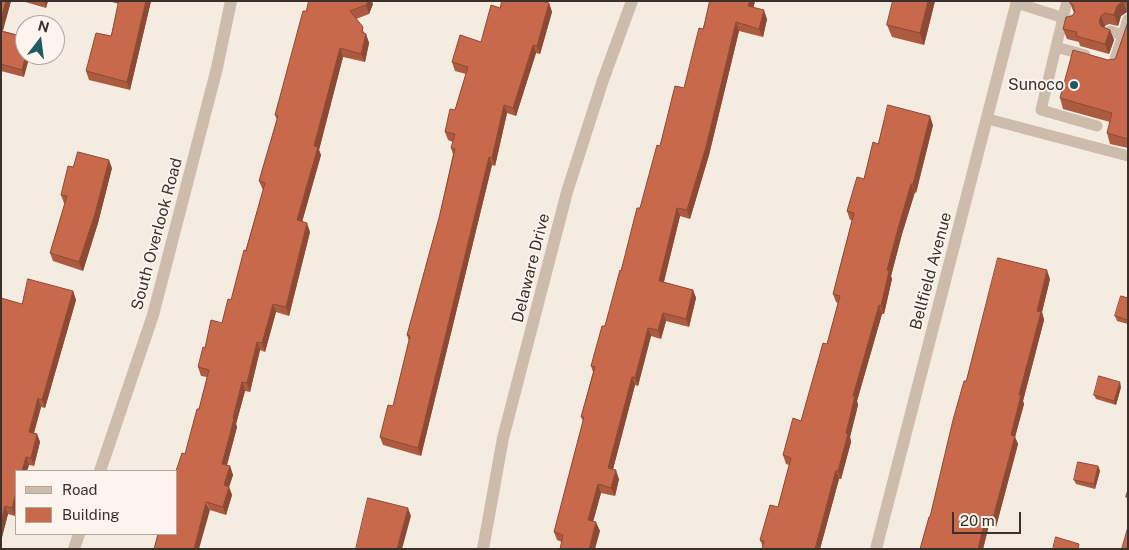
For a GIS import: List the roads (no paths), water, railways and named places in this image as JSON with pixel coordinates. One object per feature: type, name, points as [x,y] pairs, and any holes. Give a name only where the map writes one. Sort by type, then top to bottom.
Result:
[{"type":"street","name":"South Overlook Road","points":[[100,470],[153,315],[217,68],[231,1]]},
{"type":"street","name":"Delaware Drive","points":[[484,549],[504,438],[567,192],[600,88],[632,1]]},
{"type":"street","name":"Bellfield Avenue","points":[[876,549],[1017,2]]},
{"type":"street","points":[[74,549],[79,535]]},
{"type":"lane","points":[[1067,1],[1067,19],[1056,47],[1040,110],[1096,126]]},
{"type":"lane","points":[[1017,2],[1067,19]]},
{"type":"lane","points":[[1056,47],[1114,63],[1128,19]]},
{"type":"lane","points":[[1110,31],[1123,35]]},
{"type":"lane","points":[[988,119],[1128,156]]},
{"type":"place","name":"Sunoco","points":[[1074,85]]}]
